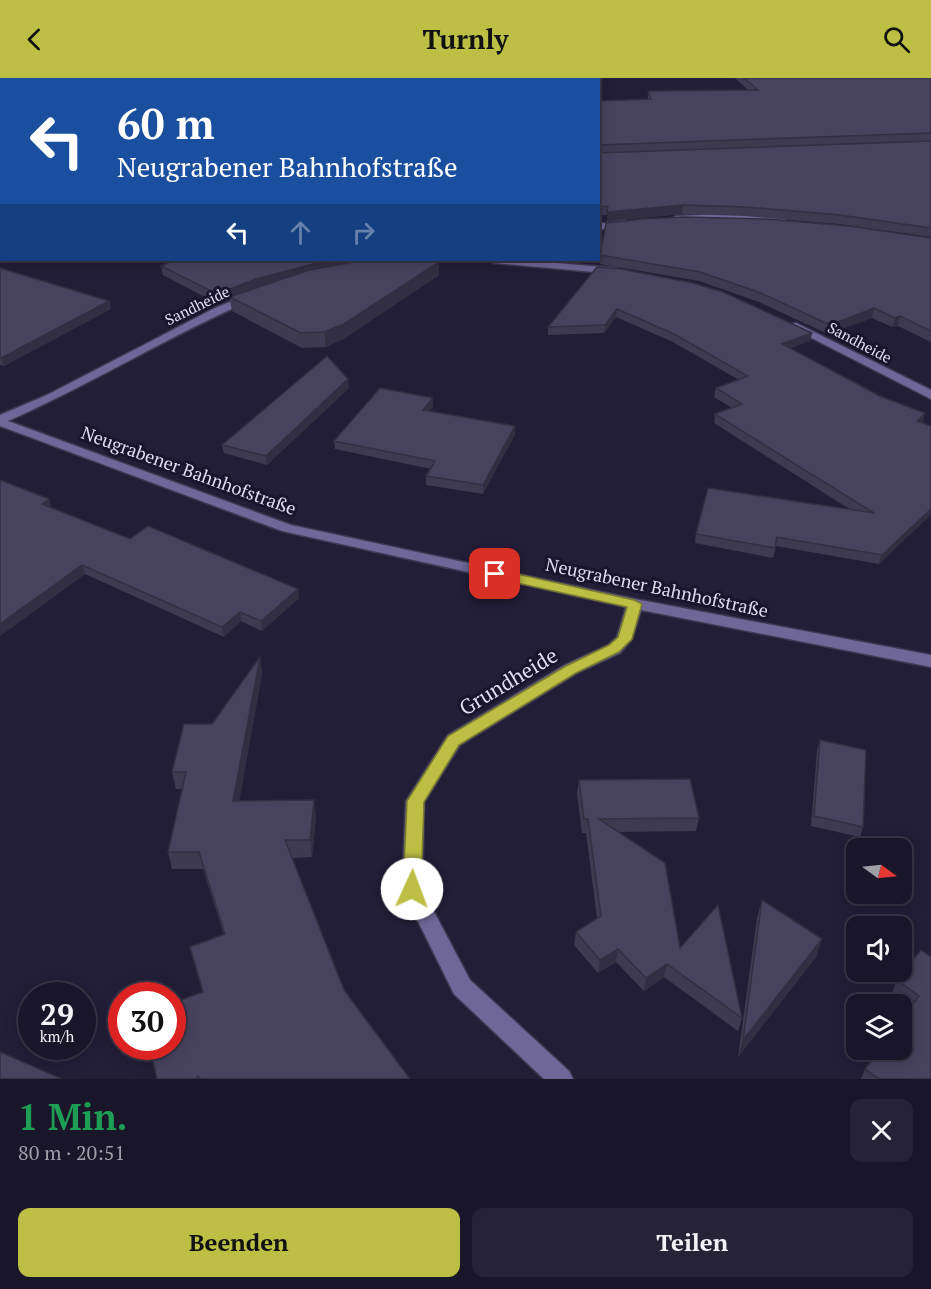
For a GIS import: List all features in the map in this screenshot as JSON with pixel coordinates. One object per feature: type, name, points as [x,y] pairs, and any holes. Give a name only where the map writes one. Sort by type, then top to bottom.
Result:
[{"type":"street","points":[[660,220],[726,217],[787,221]]},
{"type":"street","points":[[600,226],[637,222]]},
{"type":"street","points":[[505,261],[633,273]]},
{"type":"street","name":"Sandheide","points":[[0,421],[51,398],[219,310],[258,294]]},
{"type":"street","name":"Sandheide","points":[[789,323],[931,394]]},
{"type":"street","name":"Neugrabener Bahnhofstraße","points":[[0,421],[287,528],[634,604],[931,661]]},
{"type":"street","name":"Grundheide","points":[[561,1079],[462,987],[412,889],[415,801],[454,740],[571,669],[614,649],[624,639],[634,604]]},
{"type":"building","points":[[744,78],[931,78],[931,133],[600,145],[600,101],[651,99],[648,91],[758,90]]},
{"type":"building","points":[[931,141],[931,228],[840,215],[746,207],[683,205],[607,212],[608,206],[600,207],[600,153]]},
{"type":"building","points":[[684,217],[767,219],[849,226],[931,238],[931,331],[900,316],[895,318],[874,308],[830,325],[761,293],[700,272],[600,255],[606,223]]},
{"type":"building","points":[[173,261],[330,261],[256,279],[217,294],[161,266]]},
{"type":"building","points":[[360,261],[439,262],[344,324],[324,332],[301,333],[230,297],[309,270]]},
{"type":"building","points":[[597,267],[621,269],[693,283],[723,292],[812,333],[782,344],[877,395],[925,413],[917,421],[931,426],[931,509],[882,555],[777,537],[775,548],[696,534],[708,488],[874,513],[715,414],[742,404],[716,388],[748,376],[674,334],[617,309],[605,325],[548,327]]},
{"type":"building","points":[[0,268],[109,301],[0,358]]},
{"type":"building","points":[[327,356],[348,379],[266,456],[222,445]]},
{"type":"building","points":[[380,388],[433,398],[423,410],[515,426],[483,485],[426,476],[435,461],[334,441]]},
{"type":"building","points":[[0,480],[49,499],[42,504],[130,539],[148,526],[298,589],[261,621],[240,612],[222,627],[82,565],[0,624]]},
{"type":"building","points":[[260,657],[233,801],[314,800],[310,840],[285,840],[344,990],[410,1079],[200,1079],[198,1076],[196,1079],[157,1079],[153,1060],[186,1060],[186,998],[203,992],[190,947],[225,934],[199,852],[168,852],[186,772],[172,772],[184,724],[212,724]]},
{"type":"building","points":[[820,740],[866,750],[863,827],[814,816]]},
{"type":"building","points":[[690,779],[699,818],[599,819],[665,863],[680,948],[718,905],[742,1018],[667,964],[646,978],[618,949],[600,960],[576,932],[601,916],[588,819],[584,819],[579,780]]},
{"type":"building","points":[[762,900],[822,939],[743,1040]]},
{"type":"building","points":[[921,950],[931,957],[931,1079],[879,1079],[865,1069],[872,1060],[912,1060],[912,1006],[919,996],[900,982],[912,982],[912,961]]},
{"type":"building","points":[[0,1052],[62,1079],[0,1079]]},
{"type":"route","points":[[412,889],[415,801],[454,740],[571,669],[614,649],[624,639],[634,604],[495,574]]}]
